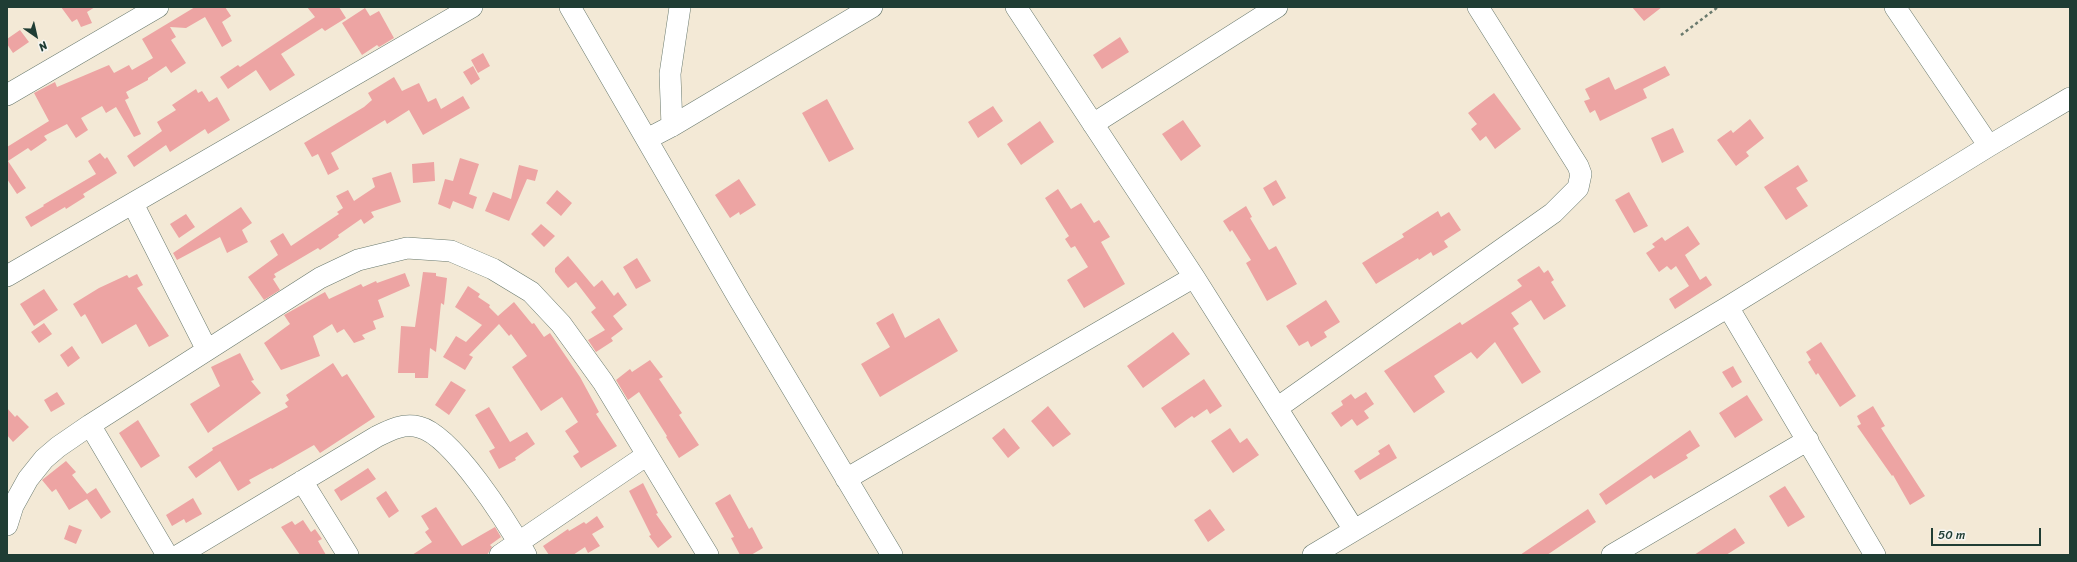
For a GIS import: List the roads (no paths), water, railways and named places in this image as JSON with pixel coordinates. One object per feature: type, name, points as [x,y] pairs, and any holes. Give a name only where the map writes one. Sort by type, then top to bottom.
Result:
[{"type":"street","points":[[7,95],[158,7]]},
{"type":"street","points":[[7,276],[472,7]]},
{"type":"street","points":[[570,7],[892,555]]},
{"type":"street","points":[[672,126],[670,74],[680,7]]},
{"type":"street","points":[[647,138],[672,126],[872,7]]},
{"type":"street","points":[[1016,7],[1194,277],[1354,530]]},
{"type":"street","points":[[1092,124],[1277,7]]},
{"type":"street","points":[[1277,408],[1420,306],[1553,214],[1578,188],[1581,174],[1578,166],[1478,7]]},
{"type":"street","points":[[1895,7],[1989,146]]},
{"type":"street","points":[[1313,555],[1728,307],[1989,146],[2070,98]]},
{"type":"street","points":[[133,204],[207,350]]},
{"type":"street","points":[[7,525],[13,506],[28,479],[44,459],[90,425],[320,278],[358,260],[407,248],[451,251],[493,269],[531,292],[561,324],[603,382],[708,555]]},
{"type":"street","points":[[846,478],[1194,277]]},
{"type":"street","points":[[1728,307],[1875,555]]},
{"type":"street","points":[[90,425],[167,555]]},
{"type":"street","points":[[179,555],[302,481],[396,427],[411,425],[429,430],[443,440],[471,473],[522,549]]},
{"type":"street","points":[[1612,555],[1808,440]]},
{"type":"street","points":[[500,555],[522,549],[647,455]]},
{"type":"street","points":[[302,481],[348,555]]}]
